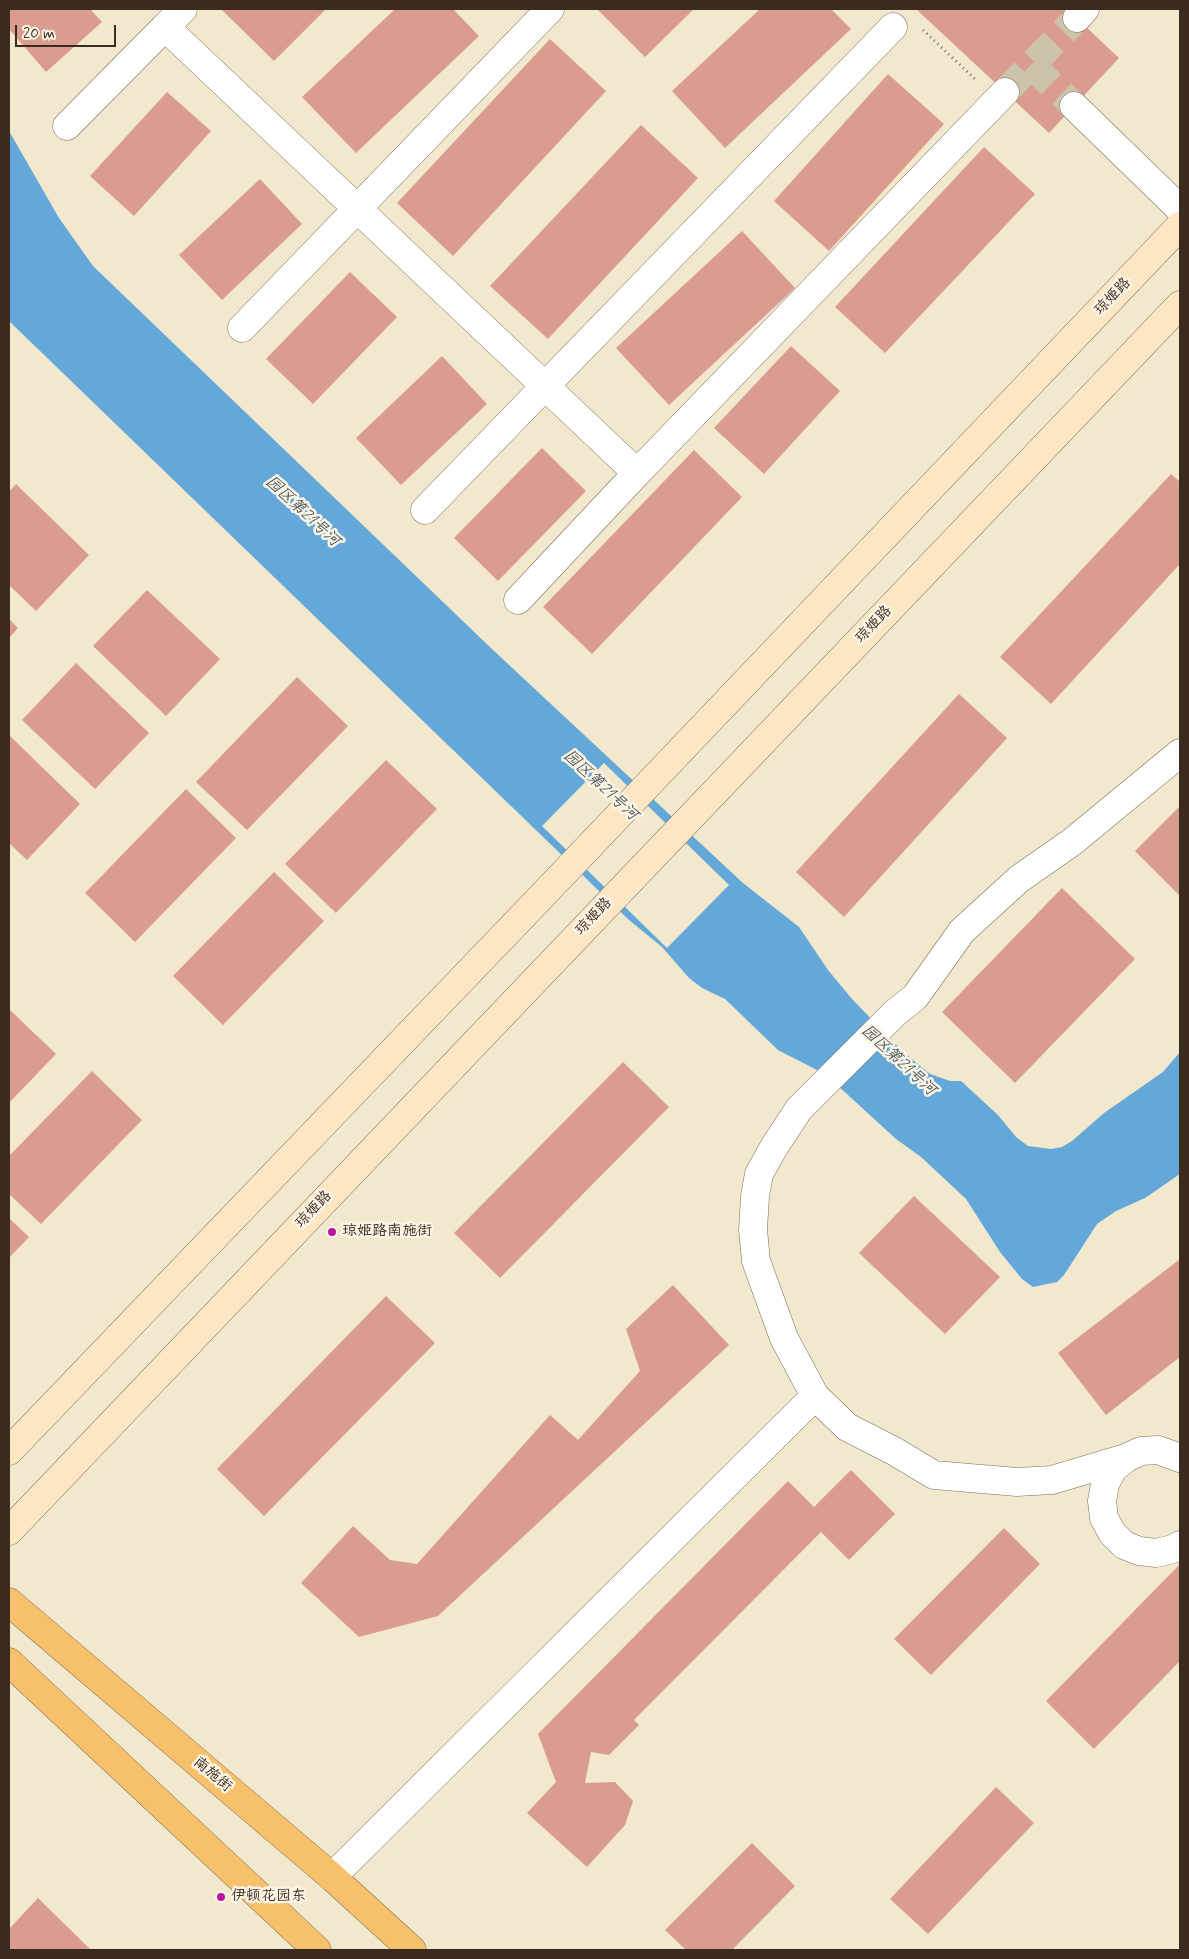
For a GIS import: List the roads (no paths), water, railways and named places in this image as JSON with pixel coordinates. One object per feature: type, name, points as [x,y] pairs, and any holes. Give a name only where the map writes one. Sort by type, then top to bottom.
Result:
[{"type":"main road","name":"琼姬路","points":[[9,1451],[541,897],[1180,226]]},
{"type":"main road","name":"琼姬路","points":[[9,1530],[1180,305]]},
{"type":"main road","name":"南施街","points":[[9,1602],[332,1877],[412,1950]]},
{"type":"main road","points":[[9,1662],[317,1950]]},
{"type":"street","points":[[242,328],[550,9]]},
{"type":"street","points":[[67,126],[174,18],[357,209],[637,473]]},
{"type":"street","points":[[425,510],[893,27]]},
{"type":"street","points":[[518,600],[637,473],[1001,96]]},
{"type":"street","points":[[1074,106],[1180,209]]},
{"type":"street","points":[[1173,1450],[1141,1451],[1126,1458],[1052,1480],[1018,1482],[934,1475],[848,1427],[815,1396],[784,1338],[765,1290],[756,1261],[753,1230],[755,1196],[759,1174],[799,1109],[895,1013],[915,997],[962,931],[1019,879],[1072,842],[1180,753]]},
{"type":"street","points":[[332,1877],[815,1396]]},
{"type":"street","points":[[1126,1458],[1113,1469],[1105,1484],[1102,1501],[1104,1518],[1112,1533],[1124,1545],[1139,1551],[1156,1553],[1173,1550],[1180,1545]]},
{"type":"water","name":"园区第21号河","points":[[9,131],[59,218],[93,266],[493,650],[743,883],[799,927],[828,970],[852,999],[903,1052],[930,1074],[950,1081],[961,1081],[998,1115],[1016,1137],[1028,1146],[1051,1149],[1062,1147],[1072,1141],[1104,1113],[1163,1072],[1180,1052],[1180,1174],[1145,1198],[1116,1211],[1097,1224],[1064,1275],[1057,1282],[1033,1287],[1022,1279],[1000,1252],[966,1199],[921,1157],[896,1139],[836,1084],[817,1070],[778,1050],[725,999],[702,988],[689,978],[662,947],[629,920],[9,321]]},
{"type":"tunnel","points":[[1005,92],[1077,18]]},
{"type":"tunnel","points":[[1031,65],[1074,106]]},
{"type":"place","name":"琼姬路南施街","points":[[332,1232]]},
{"type":"place","name":"伊顿花园东","points":[[221,1897]]}]
